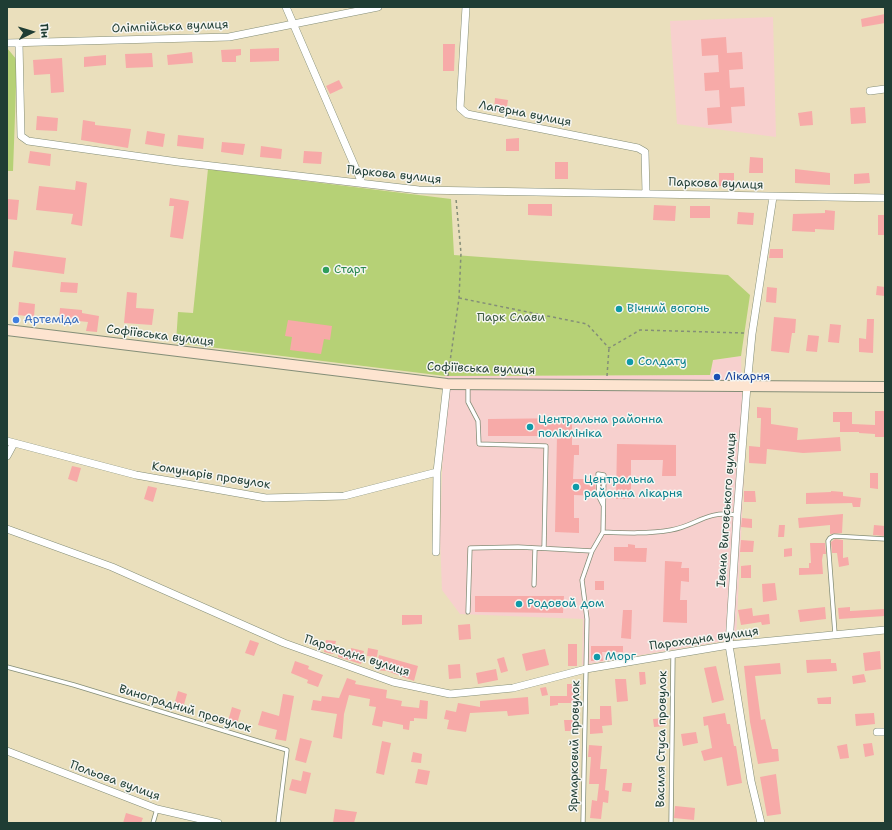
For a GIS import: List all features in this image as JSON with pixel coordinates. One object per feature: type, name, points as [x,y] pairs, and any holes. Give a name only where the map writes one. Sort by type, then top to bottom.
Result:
[{"type":"street","points":[[286,7],[362,183]]},
{"type":"street","name":"Олімпійська вулиця","points":[[7,43],[229,38],[378,7]]},
{"type":"street","name":"Лагерна вулиця","points":[[466,7],[460,108],[467,114],[638,148],[645,152],[646,192]]},
{"type":"street","name":"Паркова вулиця","points":[[19,43],[21,136],[28,141],[178,162],[419,190],[646,192],[773,197],[885,198]]},
{"type":"street","points":[[870,91],[885,89]]},
{"type":"street","name":"Івана Виговського вулиця","points":[[761,823],[750,781],[729,645],[737,515],[752,334],[773,197]]},
{"type":"street","name":"Софіївська вулиця","points":[[7,330],[447,384],[885,387]]},
{"type":"street","points":[[436,552],[437,472],[447,384]]},
{"type":"street","points":[[7,456],[10,442]]},
{"type":"street","name":"Комунарів провулок","points":[[10,442],[136,475],[266,498],[344,496],[437,472]]},
{"type":"street","name":"Пароходна вулиця","points":[[7,529],[112,567],[284,643],[393,682],[450,694],[513,688],[586,669],[729,645],[885,630]]},
{"type":"street","name":"Польова вулиця","points":[[7,751],[157,809],[218,823]]},
{"type":"lane","points":[[468,384],[468,402],[478,421],[479,444],[546,446],[544,548]]},
{"type":"lane","points":[[603,505],[599,497],[598,474],[604,475],[603,532],[642,534],[666,531],[673,530],[698,519],[718,514],[737,515]]},
{"type":"lane","name":"Ярмарковий провулок","points":[[583,823],[587,619],[582,580],[592,551],[603,532]]},
{"type":"lane","points":[[835,635],[828,541],[834,536],[885,539]]},
{"type":"lane","points":[[468,612],[470,548],[544,548],[592,551]]},
{"type":"lane","points":[[534,585],[535,548]]},
{"type":"lane","name":"Василя Стуса провулок","points":[[671,823],[672,655]]},
{"type":"lane","name":"Виноградний провулок","points":[[7,667],[74,685],[287,750],[278,823]]},
{"type":"lane","points":[[153,823],[157,809]]},
{"type":"path","points":[[447,384],[459,298],[461,253],[456,191]]},
{"type":"path","points":[[459,298],[587,324],[609,348],[606,384]]},
{"type":"path","points":[[609,348],[640,330],[752,334]]},
{"type":"shaded area","points":[[773,17],[776,137],[677,124],[670,21]]},
{"type":"shaded area","points":[[741,356],[744,476],[736,639],[582,665],[583,619],[460,614],[442,590],[440,538],[445,376],[710,375],[713,360]]},
{"type":"green space","points":[[7,48],[17,60],[13,171],[7,171]]},
{"type":"green space","name":"Парк Слави","points":[[208,169],[451,199],[454,255],[728,275],[750,295],[741,356],[713,360],[710,375],[445,376],[176,343],[178,312],[193,313]]},
{"type":"building","points":[[885,14],[885,23],[862,27],[861,19]]},
{"type":"building","points":[[726,37],[727,53],[742,52],[743,69],[729,70],[730,88],[744,87],[745,106],[731,107],[732,123],[708,125],[707,108],[720,107],[719,90],[705,91],[704,73],[719,72],[718,55],[702,56],[701,39]]},
{"type":"building","points":[[443,44],[455,44],[454,71],[443,71]]},
{"type":"building","points":[[279,48],[279,61],[250,62],[250,49]]},
{"type":"building","points":[[241,49],[241,55],[236,56],[236,62],[222,62],[221,50]]},
{"type":"building","points":[[192,52],[193,63],[168,65],[167,55]]},
{"type":"building","points":[[152,53],[153,67],[126,68],[125,54]]},
{"type":"building","points":[[106,55],[106,65],[84,67],[84,57]]},
{"type":"building","points":[[62,58],[64,92],[51,93],[50,74],[34,75],[33,60]]},
{"type":"building","points":[[339,80],[343,88],[330,94],[326,86]]},
{"type":"building","points":[[495,98],[508,100],[506,113],[494,111]]},
{"type":"building","points":[[865,107],[866,123],[851,124],[850,108]]},
{"type":"building","points":[[812,111],[813,125],[800,126],[798,113]]},
{"type":"building","points":[[37,116],[58,118],[57,131],[36,130]]},
{"type":"building","points":[[83,120],[95,122],[95,125],[131,129],[128,148],[81,140]]},
{"type":"building","points":[[147,131],[165,134],[163,147],[145,144]]},
{"type":"building","points":[[178,135],[204,138],[203,149],[177,146]]},
{"type":"building","points":[[519,138],[519,151],[506,151],[506,139]]},
{"type":"building","points":[[222,142],[245,144],[243,155],[221,152]]},
{"type":"building","points":[[261,146],[282,149],[281,159],[260,157]]},
{"type":"building","points":[[30,151],[51,154],[50,166],[28,163]]},
{"type":"building","points":[[304,151],[322,152],[321,164],[303,163]]},
{"type":"building","points":[[750,157],[763,158],[763,173],[749,173]]},
{"type":"building","points":[[555,162],[568,162],[568,179],[555,179]]},
{"type":"building","points":[[795,169],[830,173],[830,185],[795,183]]},
{"type":"building","points":[[719,173],[734,173],[734,186],[719,186]]},
{"type":"building","points":[[869,173],[870,183],[854,184],[854,174]]},
{"type":"building","points":[[76,181],[87,183],[82,226],[71,224],[73,214],[36,210],[39,186],[75,190]]},
{"type":"building","points":[[170,198],[189,201],[183,239],[170,237],[174,206],[169,206]]},
{"type":"building","points":[[7,199],[19,200],[17,220],[7,219]]},
{"type":"building","points":[[528,204],[552,204],[552,216],[528,215]]},
{"type":"building","points":[[654,205],[676,206],[675,221],[653,220]]},
{"type":"building","points":[[690,206],[710,206],[710,218],[690,218]]},
{"type":"building","points":[[825,210],[835,211],[834,230],[815,229],[815,232],[792,231],[793,214],[825,213]]},
{"type":"building","points":[[738,212],[754,213],[753,225],[737,224]]},
{"type":"building","points":[[878,215],[885,215],[885,235],[878,235]]},
{"type":"building","points":[[770,249],[783,249],[783,258],[769,258]]},
{"type":"building","points":[[14,251],[66,258],[64,274],[12,267]]},
{"type":"building","points":[[61,282],[78,283],[77,293],[60,292]]},
{"type":"building","points":[[877,286],[885,287],[885,296],[876,295]]},
{"type":"building","points":[[767,287],[777,288],[776,303],[766,302]]},
{"type":"building","points":[[127,292],[137,293],[136,308],[154,309],[152,325],[124,323]]},
{"type":"building","points":[[19,302],[35,304],[34,317],[18,315]]},
{"type":"building","points":[[60,308],[82,310],[82,313],[99,316],[97,332],[86,331],[88,322],[59,319]]},
{"type":"building","points":[[774,317],[796,319],[795,333],[792,333],[789,353],[771,351]]},
{"type":"building","points":[[867,319],[874,319],[873,353],[859,352],[859,338],[866,339]]},
{"type":"building","points":[[288,320],[332,326],[330,340],[324,339],[321,354],[290,350],[292,337],[285,336]]},
{"type":"building","points":[[830,324],[841,325],[839,343],[828,342]]},
{"type":"building","points":[[808,335],[819,336],[817,352],[806,351]]},
{"type":"building","points":[[757,407],[771,408],[771,424],[798,428],[797,440],[840,437],[841,451],[803,453],[767,449],[766,464],[749,463],[749,446],[760,447],[761,418],[757,418]]},
{"type":"building","points":[[875,411],[885,411],[885,437],[875,437],[875,434],[859,432],[840,432],[840,422],[833,422],[833,412],[852,412],[852,424],[875,425]]},
{"type":"building","points":[[572,418],[572,445],[579,445],[579,455],[574,455],[573,479],[595,479],[596,496],[574,495],[574,518],[579,518],[579,533],[555,532],[557,436],[488,436],[488,419]]},
{"type":"building","points":[[617,444],[676,445],[676,476],[662,476],[663,460],[631,460],[631,499],[616,499]]},
{"type":"building","points":[[72,466],[81,468],[77,482],[68,479]]},
{"type":"building","points":[[870,473],[878,473],[878,489],[870,488]]},
{"type":"building","points":[[148,486],[157,488],[153,502],[144,499]]},
{"type":"building","points":[[744,491],[755,491],[756,502],[744,502]]},
{"type":"building","points":[[831,491],[843,492],[843,496],[861,498],[860,507],[853,507],[852,503],[806,504],[806,493]]},
{"type":"building","points":[[843,514],[842,533],[830,534],[830,525],[799,528],[798,518]]},
{"type":"building","points":[[742,518],[752,519],[752,528],[741,527]]},
{"type":"building","points":[[779,525],[785,525],[784,537],[778,537]]},
{"type":"building","points":[[874,525],[885,526],[885,536],[873,535]]},
{"type":"building","points":[[835,539],[843,540],[843,558],[848,557],[849,565],[839,567],[837,553],[832,553],[831,542]]},
{"type":"building","points":[[741,540],[754,541],[753,552],[740,552]]},
{"type":"building","points":[[810,543],[825,543],[826,554],[823,554],[822,560],[823,574],[799,575],[799,568],[809,568],[809,563],[811,563]]},
{"type":"building","points":[[628,544],[635,545],[635,548],[647,548],[646,562],[614,561],[614,547],[628,547]]},
{"type":"building","points":[[792,548],[792,556],[784,557],[784,549]]},
{"type":"building","points":[[665,561],[682,562],[681,568],[689,568],[689,582],[681,581],[680,600],[687,600],[687,623],[663,622]]},
{"type":"building","points":[[751,565],[751,578],[741,578],[741,566]]},
{"type":"building","points":[[595,581],[604,581],[604,590],[595,590]]},
{"type":"building","points":[[775,583],[777,600],[763,602],[762,584]]},
{"type":"building","name":"Родовой дом","points":[[475,596],[564,596],[563,613],[475,612]]},
{"type":"building","points":[[825,607],[826,619],[800,622],[798,610]]},
{"type":"building","points":[[850,607],[850,611],[884,609],[885,616],[839,619],[838,608]]},
{"type":"building","points":[[752,608],[753,616],[769,614],[770,624],[762,625],[761,622],[741,625],[738,610]]},
{"type":"building","points":[[623,610],[632,610],[631,639],[621,638]]},
{"type":"building","points":[[402,615],[422,615],[422,624],[402,625]]},
{"type":"building","points":[[470,624],[471,639],[459,640],[458,625]]},
{"type":"building","points":[[250,640],[259,643],[254,656],[245,653]]},
{"type":"building","points":[[326,640],[336,641],[333,654],[324,652]]},
{"type":"building","points":[[568,644],[577,644],[577,666],[568,666]]},
{"type":"building","name":"Морг","points":[[591,646],[623,646],[623,652],[602,652],[603,661],[591,661]]},
{"type":"building","points":[[351,648],[364,651],[361,664],[338,657],[339,650],[351,651]]},
{"type":"building","points":[[368,648],[378,650],[377,657],[367,656]]},
{"type":"building","points":[[545,649],[549,665],[526,671],[522,654]]},
{"type":"building","points":[[880,651],[881,669],[865,671],[863,653]]},
{"type":"building","points":[[379,655],[418,666],[414,681],[387,671],[375,670]]},
{"type":"building","points":[[504,657],[508,671],[501,673],[497,659]]},
{"type":"building","points":[[831,659],[831,663],[836,663],[837,671],[807,673],[806,660]]},
{"type":"building","points":[[295,661],[309,666],[308,669],[323,675],[318,687],[307,683],[308,680],[291,673]]},
{"type":"building","points":[[780,663],[781,674],[755,676],[761,720],[765,719],[772,749],[778,749],[779,761],[758,764],[750,722],[744,666]]},
{"type":"building","points":[[460,664],[461,678],[449,679],[448,665]]},
{"type":"building","points":[[716,666],[724,700],[712,703],[704,668]]},
{"type":"building","points":[[496,669],[498,680],[478,684],[476,673]]},
{"type":"building","points":[[639,672],[645,672],[646,684],[640,685]]},
{"type":"building","points":[[864,674],[866,682],[853,684],[852,676]]},
{"type":"building","points":[[347,678],[356,681],[355,684],[387,690],[386,698],[402,701],[401,706],[419,708],[420,700],[428,701],[427,719],[414,718],[414,721],[410,721],[409,730],[403,729],[403,725],[383,721],[382,727],[372,725],[376,707],[369,706],[370,699],[349,695],[344,714],[342,739],[333,737],[337,714],[311,710],[313,700],[321,701],[322,696],[339,698]]},
{"type":"building","points":[[615,679],[626,679],[628,701],[617,702]]},
{"type":"building","points":[[567,684],[576,684],[576,703],[558,703],[558,705],[550,706],[550,696],[567,696]]},
{"type":"building","points":[[546,687],[548,695],[542,696],[540,688]]},
{"type":"building","points":[[178,691],[187,694],[183,708],[174,705]]},
{"type":"building","points":[[283,694],[294,696],[286,741],[275,739],[277,730],[258,725],[262,711],[279,716]]},
{"type":"building","points":[[528,697],[529,714],[508,716],[507,711],[470,713],[466,732],[447,729],[449,720],[444,719],[446,710],[456,712],[458,703],[480,707],[480,701]]},
{"type":"building","points":[[831,697],[831,704],[818,704],[817,698]]},
{"type":"building","points":[[600,706],[611,706],[612,725],[602,726],[603,733],[590,734],[590,719],[600,719]]},
{"type":"building","points":[[232,707],[241,710],[237,724],[228,721]]},
{"type":"building","points":[[725,713],[727,724],[730,724],[734,746],[736,746],[742,783],[727,786],[722,757],[704,761],[701,751],[712,748],[708,725],[704,726],[703,717]]},
{"type":"building","points":[[874,713],[875,724],[856,726],[855,714]]},
{"type":"building","points":[[665,718],[665,726],[654,727],[653,719]]},
{"type":"building","points":[[564,720],[577,720],[577,731],[565,731]]},
{"type":"building","points":[[696,732],[698,743],[683,746],[681,734]]},
{"type":"building","points":[[300,738],[312,741],[306,763],[295,760]]},
{"type":"building","points":[[382,741],[391,743],[384,775],[376,773]]},
{"type":"building","points":[[872,743],[874,755],[865,757],[863,744]]},
{"type":"building","points":[[847,744],[849,758],[840,759],[837,746]]},
{"type":"building","points":[[589,745],[602,746],[600,769],[607,769],[605,790],[609,791],[608,803],[603,802],[601,819],[590,818],[592,800],[597,801],[599,784],[589,784],[591,757],[588,757]]},
{"type":"building","points":[[413,752],[422,754],[421,763],[411,762]]},
{"type":"building","points":[[418,769],[430,771],[427,785],[415,783]]},
{"type":"building","points":[[303,771],[311,773],[306,794],[289,790],[292,779],[301,781]]},
{"type":"building","points":[[776,774],[781,814],[767,816],[760,777]]},
{"type":"building","points":[[623,783],[632,783],[631,792],[622,791]]},
{"type":"building","points":[[675,806],[695,808],[694,820],[674,818]]},
{"type":"building","points":[[335,809],[357,812],[354,823],[333,823]]},
{"type":"building","points":[[126,813],[143,818],[141,823],[123,823]]},
{"type":"place","name":"Старт","points":[[326,270]]},
{"type":"place","name":"Вічний вогонь","points":[[619,309]]},
{"type":"place","name":"Артеміда","points":[[16,320]]},
{"type":"place","name":"Солдату","points":[[630,362]]},
{"type":"place","name":"Лікарня","points":[[717,377]]},
{"type":"place","name":"Центральна районна поліклініка","points":[[530,427]]},
{"type":"place","name":"Центральна районна лікарня","points":[[576,487]]},
{"type":"place","name":"Родовой дом","points":[[519,604]]},
{"type":"place","name":"Морг","points":[[597,657]]}]
